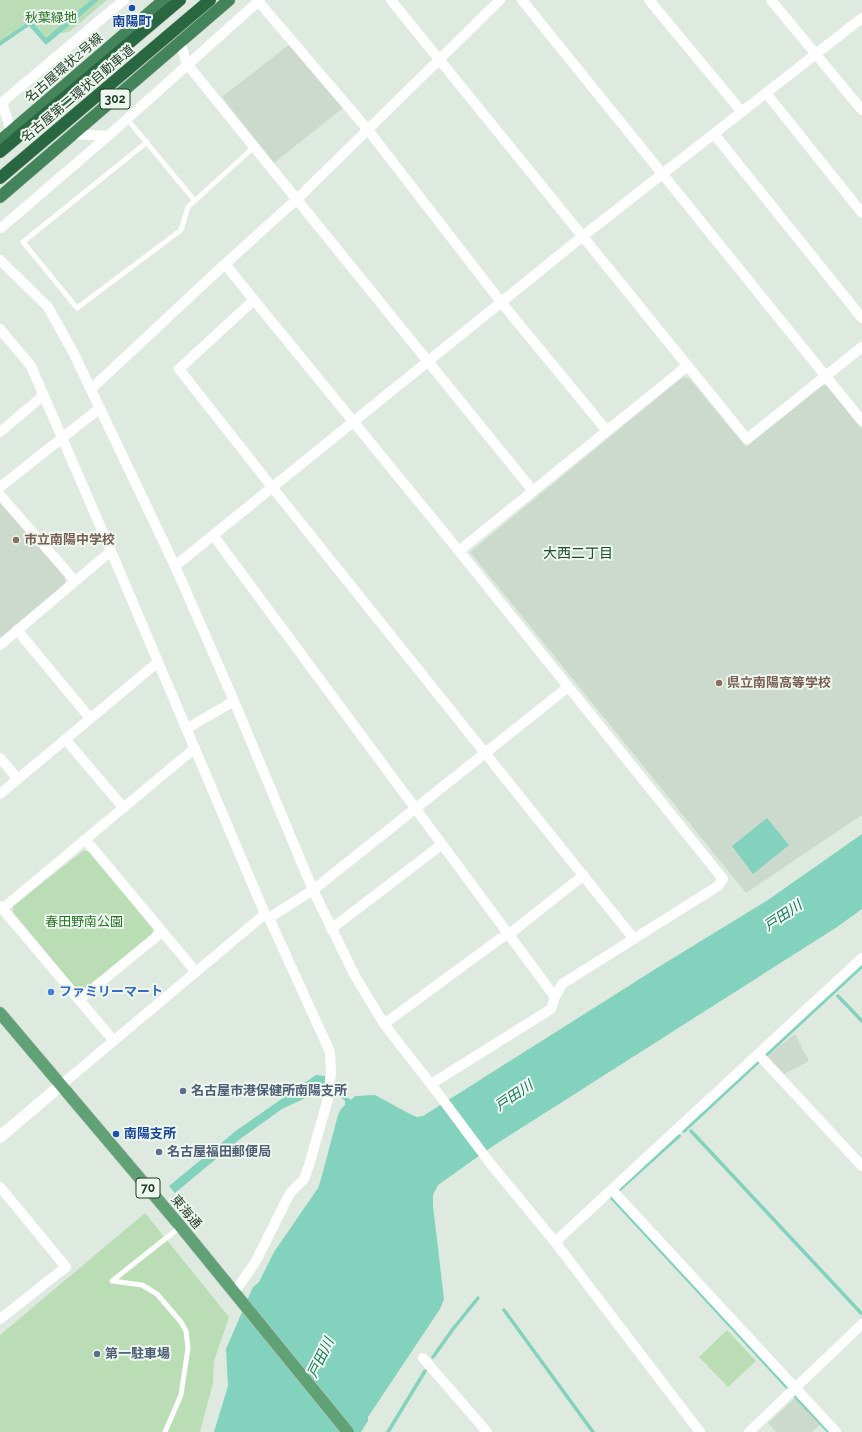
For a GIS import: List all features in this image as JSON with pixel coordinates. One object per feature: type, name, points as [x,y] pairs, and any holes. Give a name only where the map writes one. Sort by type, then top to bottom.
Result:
[{"type":"highway","name":"名古屋環状2号線","points":[[0,141],[164,0]]},
{"type":"highway","name":"名古屋第二環状自動車道","points":[[0,152],[180,0]]},
{"type":"highway","name":"名古屋第二環状自動車道","points":[[0,178],[210,0]]},
{"type":"highway","name":"302","points":[[0,197],[229,0]]},
{"type":"main road","name":"東海通","points":[[1,1016],[181,1227],[348,1432]]},
{"type":"street","points":[[11,132],[1,103],[124,0]]},
{"type":"street","points":[[391,0],[746,439],[862,346]]},
{"type":"street","points":[[91,389],[297,199],[500,0]]},
{"type":"street","points":[[522,0],[862,421]]},
{"type":"street","points":[[649,0],[742,112]]},
{"type":"street","points":[[772,0],[862,110]]},
{"type":"street","points":[[1,228],[108,136],[259,1],[368,130],[501,302],[607,431]]},
{"type":"street","points":[[175,566],[583,236],[862,18]]},
{"type":"street","points":[[180,42],[187,64],[533,491]]},
{"type":"street","points":[[766,93],[862,213]]},
{"type":"street","points":[[73,134],[108,136]]},
{"type":"street","points":[[714,134],[862,318]]},
{"type":"street","points":[[0,260],[48,307],[73,352],[175,566],[234,701],[313,890],[355,976],[384,1024],[488,1160],[555,1242],[700,1432]]},
{"type":"street","points":[[226,264],[724,879],[718,886],[562,984],[551,1009],[431,1084]]},
{"type":"street","points":[[254,300],[179,369],[634,939]]},
{"type":"street","points":[[0,329],[31,366],[267,916],[330,1052],[330,1083],[328,1094],[304,1179],[290,1193],[256,1261],[234,1293]]},
{"type":"street","points":[[459,551],[687,366]]},
{"type":"street","points":[[0,432],[44,395]]},
{"type":"street","points":[[0,487],[100,408]]},
{"type":"street","points":[[0,495],[75,581]]},
{"type":"street","points":[[213,534],[555,998]]},
{"type":"street","points":[[0,645],[111,551]]},
{"type":"street","points":[[18,630],[90,718]]},
{"type":"street","points":[[0,794],[158,662]]},
{"type":"street","points":[[0,1136],[196,972],[267,916],[313,890],[568,687]]},
{"type":"street","points":[[186,728],[234,701]]},
{"type":"street","points":[[65,740],[123,807]]},
{"type":"street","points":[[114,1041],[1,907],[194,748]]},
{"type":"street","points":[[0,758],[18,779]]},
{"type":"street","points":[[85,839],[196,972]]},
{"type":"street","points":[[331,929],[441,845]]},
{"type":"street","points":[[384,1024],[501,938],[508,935],[584,875]]},
{"type":"street","points":[[80,1000],[162,932]]},
{"type":"street","points":[[555,1242],[759,1055],[862,958]]},
{"type":"street","points":[[759,1055],[862,1166]]},
{"type":"street","points":[[0,1187],[66,1267],[0,1319]]},
{"type":"street","points":[[612,1190],[836,1432]]},
{"type":"street","points":[[749,1432],[862,1324]]},
{"type":"street","points":[[423,1358],[487,1432]]},
{"type":"lane","points":[[127,119],[196,201]]},
{"type":"lane","points":[[146,142],[23,242],[77,308],[181,230],[188,207],[254,147]]},
{"type":"lane","points":[[165,1432],[181,1395],[188,1348],[186,1331],[181,1322],[156,1294],[142,1285],[112,1281],[181,1227]]},
{"type":"shaded area","points":[[290,44],[343,108],[274,163],[222,97]]},
{"type":"shaded area","name":"県立南陽高等学校","points":[[683,377],[689,378],[746,447],[823,385],[827,386],[862,429],[862,815],[746,893],[470,552]]},
{"type":"shaded area","name":"市立南陽中学校","points":[[0,502],[65,577],[65,584],[0,639]]},
{"type":"shaded area","points":[[795,1034],[809,1061],[784,1074],[767,1056]]},
{"type":"shaded area","points":[[795,1398],[820,1425],[812,1432],[776,1432],[768,1423]]},
{"type":"green space","name":"秋葉緑地","points":[[0,0],[107,0],[69,32],[60,33],[46,39],[31,20],[0,41]]},
{"type":"green space","name":"春田野南公園","points":[[83,851],[88,851],[153,929],[152,934],[84,991],[78,991],[13,912],[13,906]]},
{"type":"green space","points":[[145,1213],[229,1317],[214,1361],[213,1383],[200,1432],[0,1432],[0,1335]]},
{"type":"green space","points":[[727,1330],[756,1361],[728,1387],[699,1357]]},
{"type":"water","points":[[91,0],[99,0],[46,45],[29,26],[0,46],[0,41],[31,20],[46,38]]},
{"type":"water","points":[[767,818],[789,845],[753,874],[732,846]]},
{"type":"water","name":"戸田川","points":[[862,834],[862,909],[837,927],[493,1146],[438,1185],[433,1195],[433,1206],[444,1299],[440,1309],[368,1417],[368,1421],[361,1432],[214,1432],[228,1386],[226,1349],[253,1287],[259,1282],[274,1252],[318,1188],[338,1115],[345,1105],[345,1101],[342,1098],[324,1091],[318,1092],[282,1109],[240,1139],[175,1193],[169,1186],[237,1130],[316,1075],[325,1076],[325,1082],[351,1100],[355,1096],[375,1095],[410,1114],[417,1117],[423,1116],[665,963],[768,900]]},
{"type":"waterway","points":[[766,1055],[862,966]]},
{"type":"waterway","points":[[838,996],[862,1021]]},
{"type":"waterway","points":[[684,1131],[758,1062]]},
{"type":"waterway","points":[[691,1131],[861,1313]]},
{"type":"waterway","points":[[620,1189],[679,1136]]},
{"type":"waterway","points":[[612,1198],[787,1387]]},
{"type":"waterway","points":[[433,1357],[478,1298]]},
{"type":"waterway","points":[[504,1310],[593,1432]]},
{"type":"waterway","points":[[388,1432],[425,1371]]},
{"type":"waterway","points":[[796,1397],[829,1432]]},
{"type":"place","name":"南陽町","points":[[132,8]]},
{"type":"place","name":"市立南陽中学校","points":[[16,540]]},
{"type":"place","name":"県立南陽高等学校","points":[[719,683]]},
{"type":"place","name":"ファミリーマート","points":[[51,992]]},
{"type":"place","name":"名古屋市港保健所南陽支所","points":[[183,1091]]},
{"type":"place","name":"南陽支所","points":[[116,1134]]},
{"type":"place","name":"名古屋福田郵便局","points":[[159,1152]]},
{"type":"place","name":"第一駐車場","points":[[97,1354]]},
{"type":"district","name":"大西二丁目","points":[[578,554]]}]
